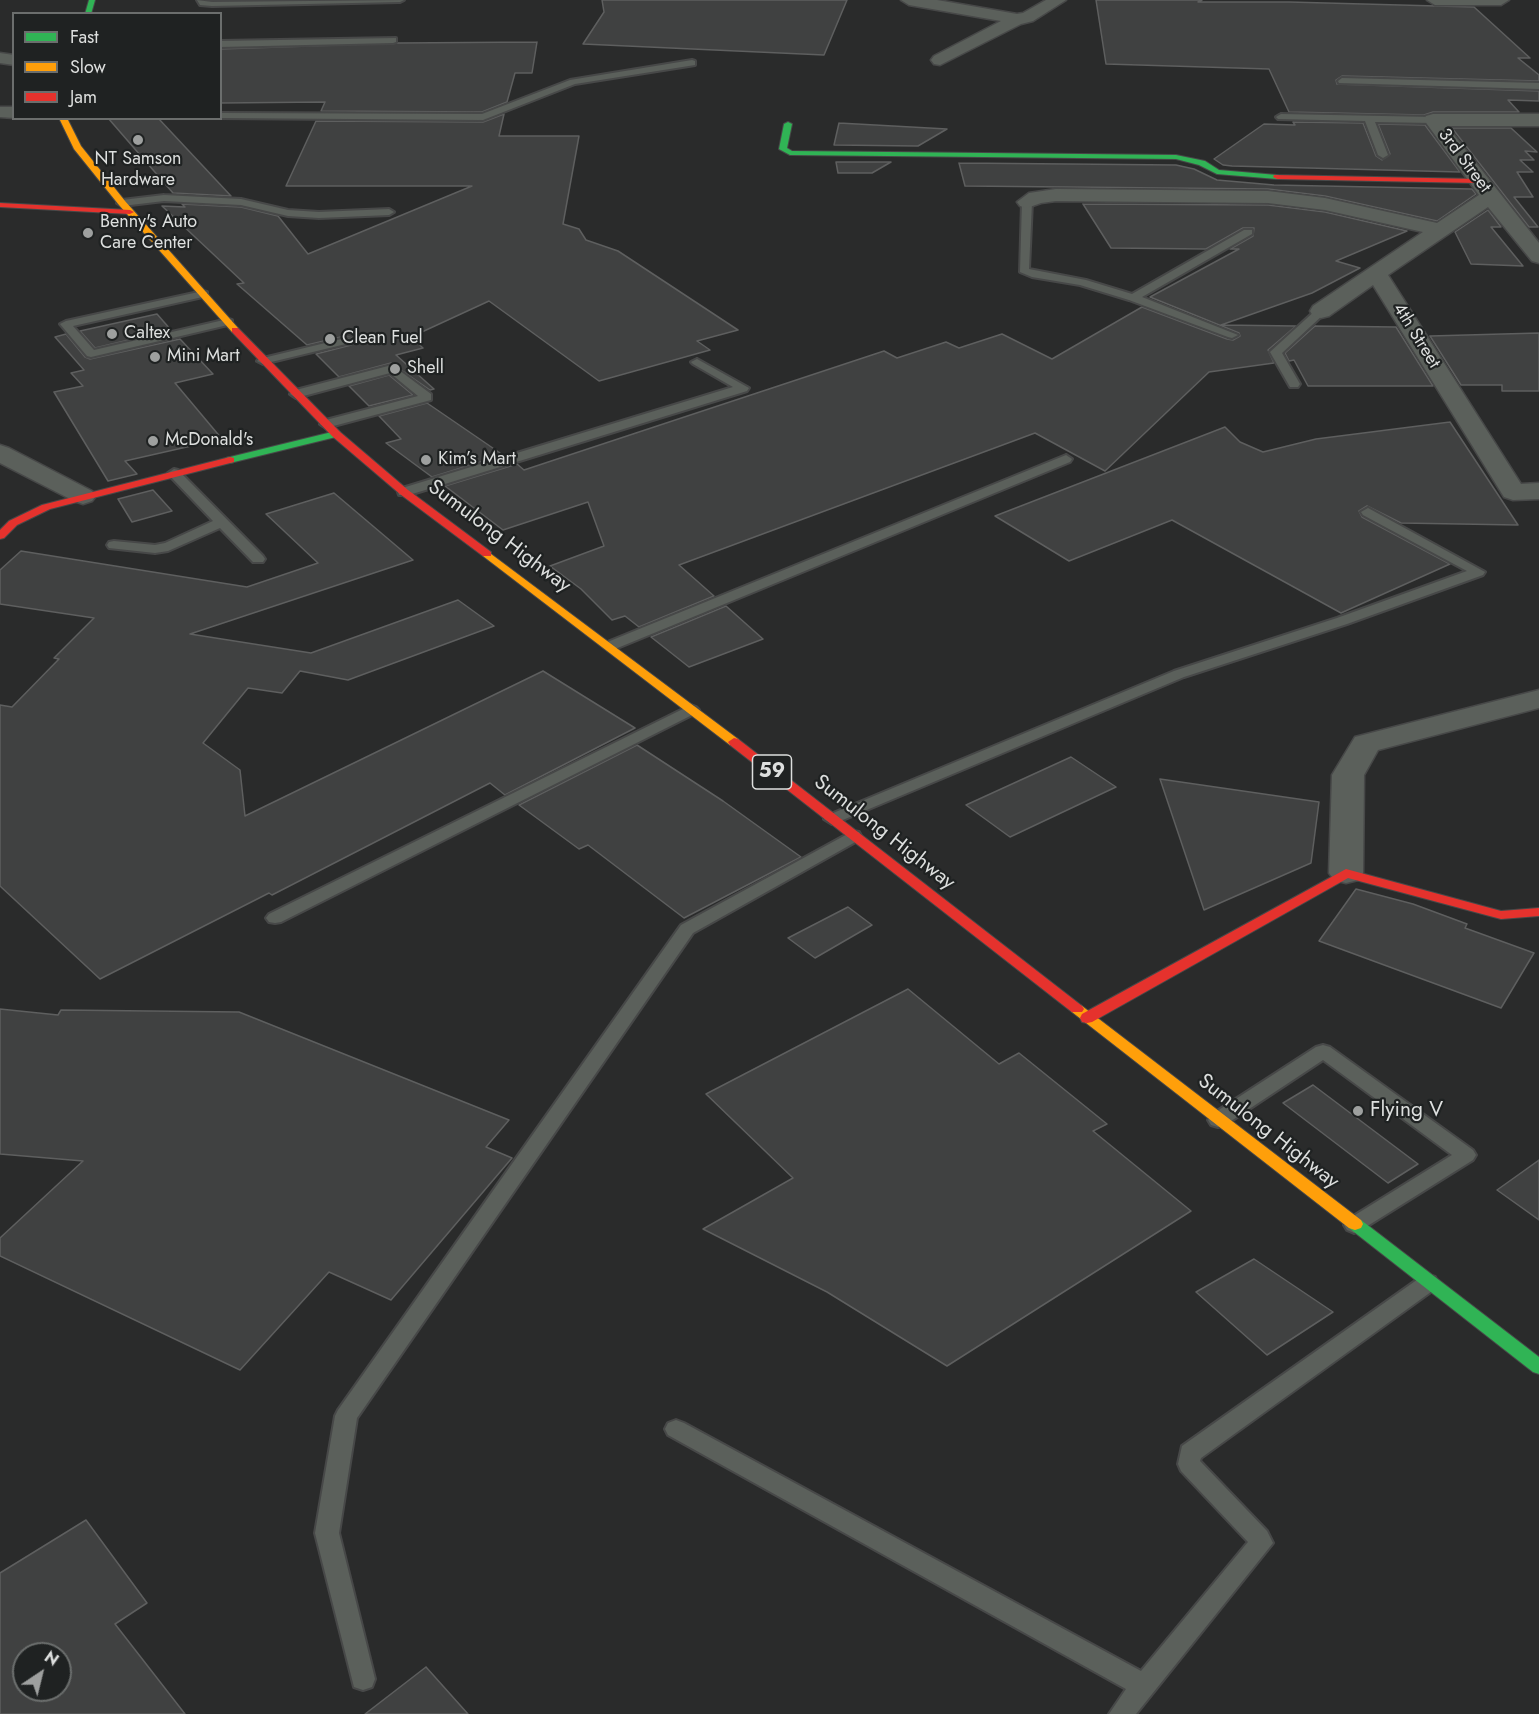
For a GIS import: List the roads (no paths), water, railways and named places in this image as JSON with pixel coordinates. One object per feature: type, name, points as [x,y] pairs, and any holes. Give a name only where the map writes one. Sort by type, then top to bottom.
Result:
[{"type":"main road","name":"Sumulong Highway","points":[[64,120],[77,147],[126,208],[263,361],[331,429],[404,492],[610,646],[1539,1367]]},
{"type":"main road","points":[[789,124],[783,149],[790,153],[1176,158],[1202,163],[1217,172],[1232,174],[1484,188]]},
{"type":"main road","points":[[3,208],[126,208]]},
{"type":"main road","points":[[4,528],[46,507],[82,496],[331,429]]},
{"type":"main road","points":[[1087,1018],[1346,873],[1501,915],[1539,912]]},
{"type":"street","points":[[909,0],[1017,19],[1027,18],[1058,0]]},
{"type":"street","points":[[1435,0],[1501,0]]},
{"type":"street","points":[[940,60],[1017,19]]},
{"type":"street","name":"3rd Street","points":[[1433,120],[1539,120]]},
{"type":"street","name":"3rd Street","points":[[1433,120],[1539,257]]},
{"type":"street","points":[[1321,311],[1440,230],[1484,188]]},
{"type":"street","points":[[1027,202],[1036,197],[1056,195],[1268,197],[1325,204],[1440,230]]},
{"type":"street","points":[[1510,221],[1539,221]]},
{"type":"street","name":"4th Street","points":[[1377,274],[1513,492],[1539,492]]},
{"type":"street","points":[[0,453],[82,496]]},
{"type":"street","points":[[1346,873],[1348,775],[1366,744],[1539,699]]},
{"type":"lane","points":[[201,0],[203,3],[212,4],[400,0]]},
{"type":"lane","points":[[222,44],[393,40]]},
{"type":"lane","points":[[222,116],[483,117],[573,82],[692,63]]},
{"type":"lane","points":[[1342,81],[1539,86]]},
{"type":"lane","points":[[1281,117],[1433,120]]},
{"type":"lane","points":[[1369,119],[1383,155]]},
{"type":"lane","points":[[126,208],[164,198],[241,202],[288,213],[320,215],[389,212]]},
{"type":"lane","points":[[1027,202],[1024,270],[1032,274],[1082,282],[1133,298],[1232,335]]},
{"type":"lane","points":[[1133,298],[1248,232]]},
{"type":"lane","points":[[202,294],[66,324],[91,354],[228,322]]},
{"type":"lane","points":[[1294,384],[1276,352],[1321,311]]},
{"type":"lane","points":[[263,361],[346,341]]},
{"type":"lane","points":[[404,492],[743,388],[697,362]]},
{"type":"lane","points":[[296,394],[392,369],[427,397],[331,429]]},
{"type":"lane","points":[[610,646],[1066,459]]},
{"type":"lane","points":[[174,473],[258,560]]},
{"type":"lane","points":[[831,819],[1179,674],[1342,621],[1478,572],[1368,512]]},
{"type":"lane","points":[[114,545],[154,549],[168,547],[221,522]]},
{"type":"lane","points":[[275,918],[691,710]]},
{"type":"lane","points":[[363,1679],[327,1533],[346,1416],[687,929],[853,836]]},
{"type":"lane","points":[[1218,1119],[1323,1051],[1466,1155],[1354,1225]]},
{"type":"lane","points":[[1121,1714],[1261,1543],[1259,1538],[1189,1464],[1190,1453],[1428,1283]]},
{"type":"lane","points":[[676,1430],[1144,1686]]},
{"type":"place","name":"NT Samson Hardware","points":[[138,140]]},
{"type":"place","name":"Benny's Auto Care Center","points":[[88,233]]},
{"type":"place","name":"Caltex","points":[[112,334]]},
{"type":"place","name":"Clean Fuel","points":[[330,339]]},
{"type":"place","name":"Mini Mart","points":[[155,357]]},
{"type":"place","name":"Shell","points":[[395,369]]},
{"type":"place","name":"McDonald's","points":[[153,441]]},
{"type":"place","name":"Kim’s Mart","points":[[426,460]]},
{"type":"place","name":"Flying V","points":[[1358,1111]]}]
